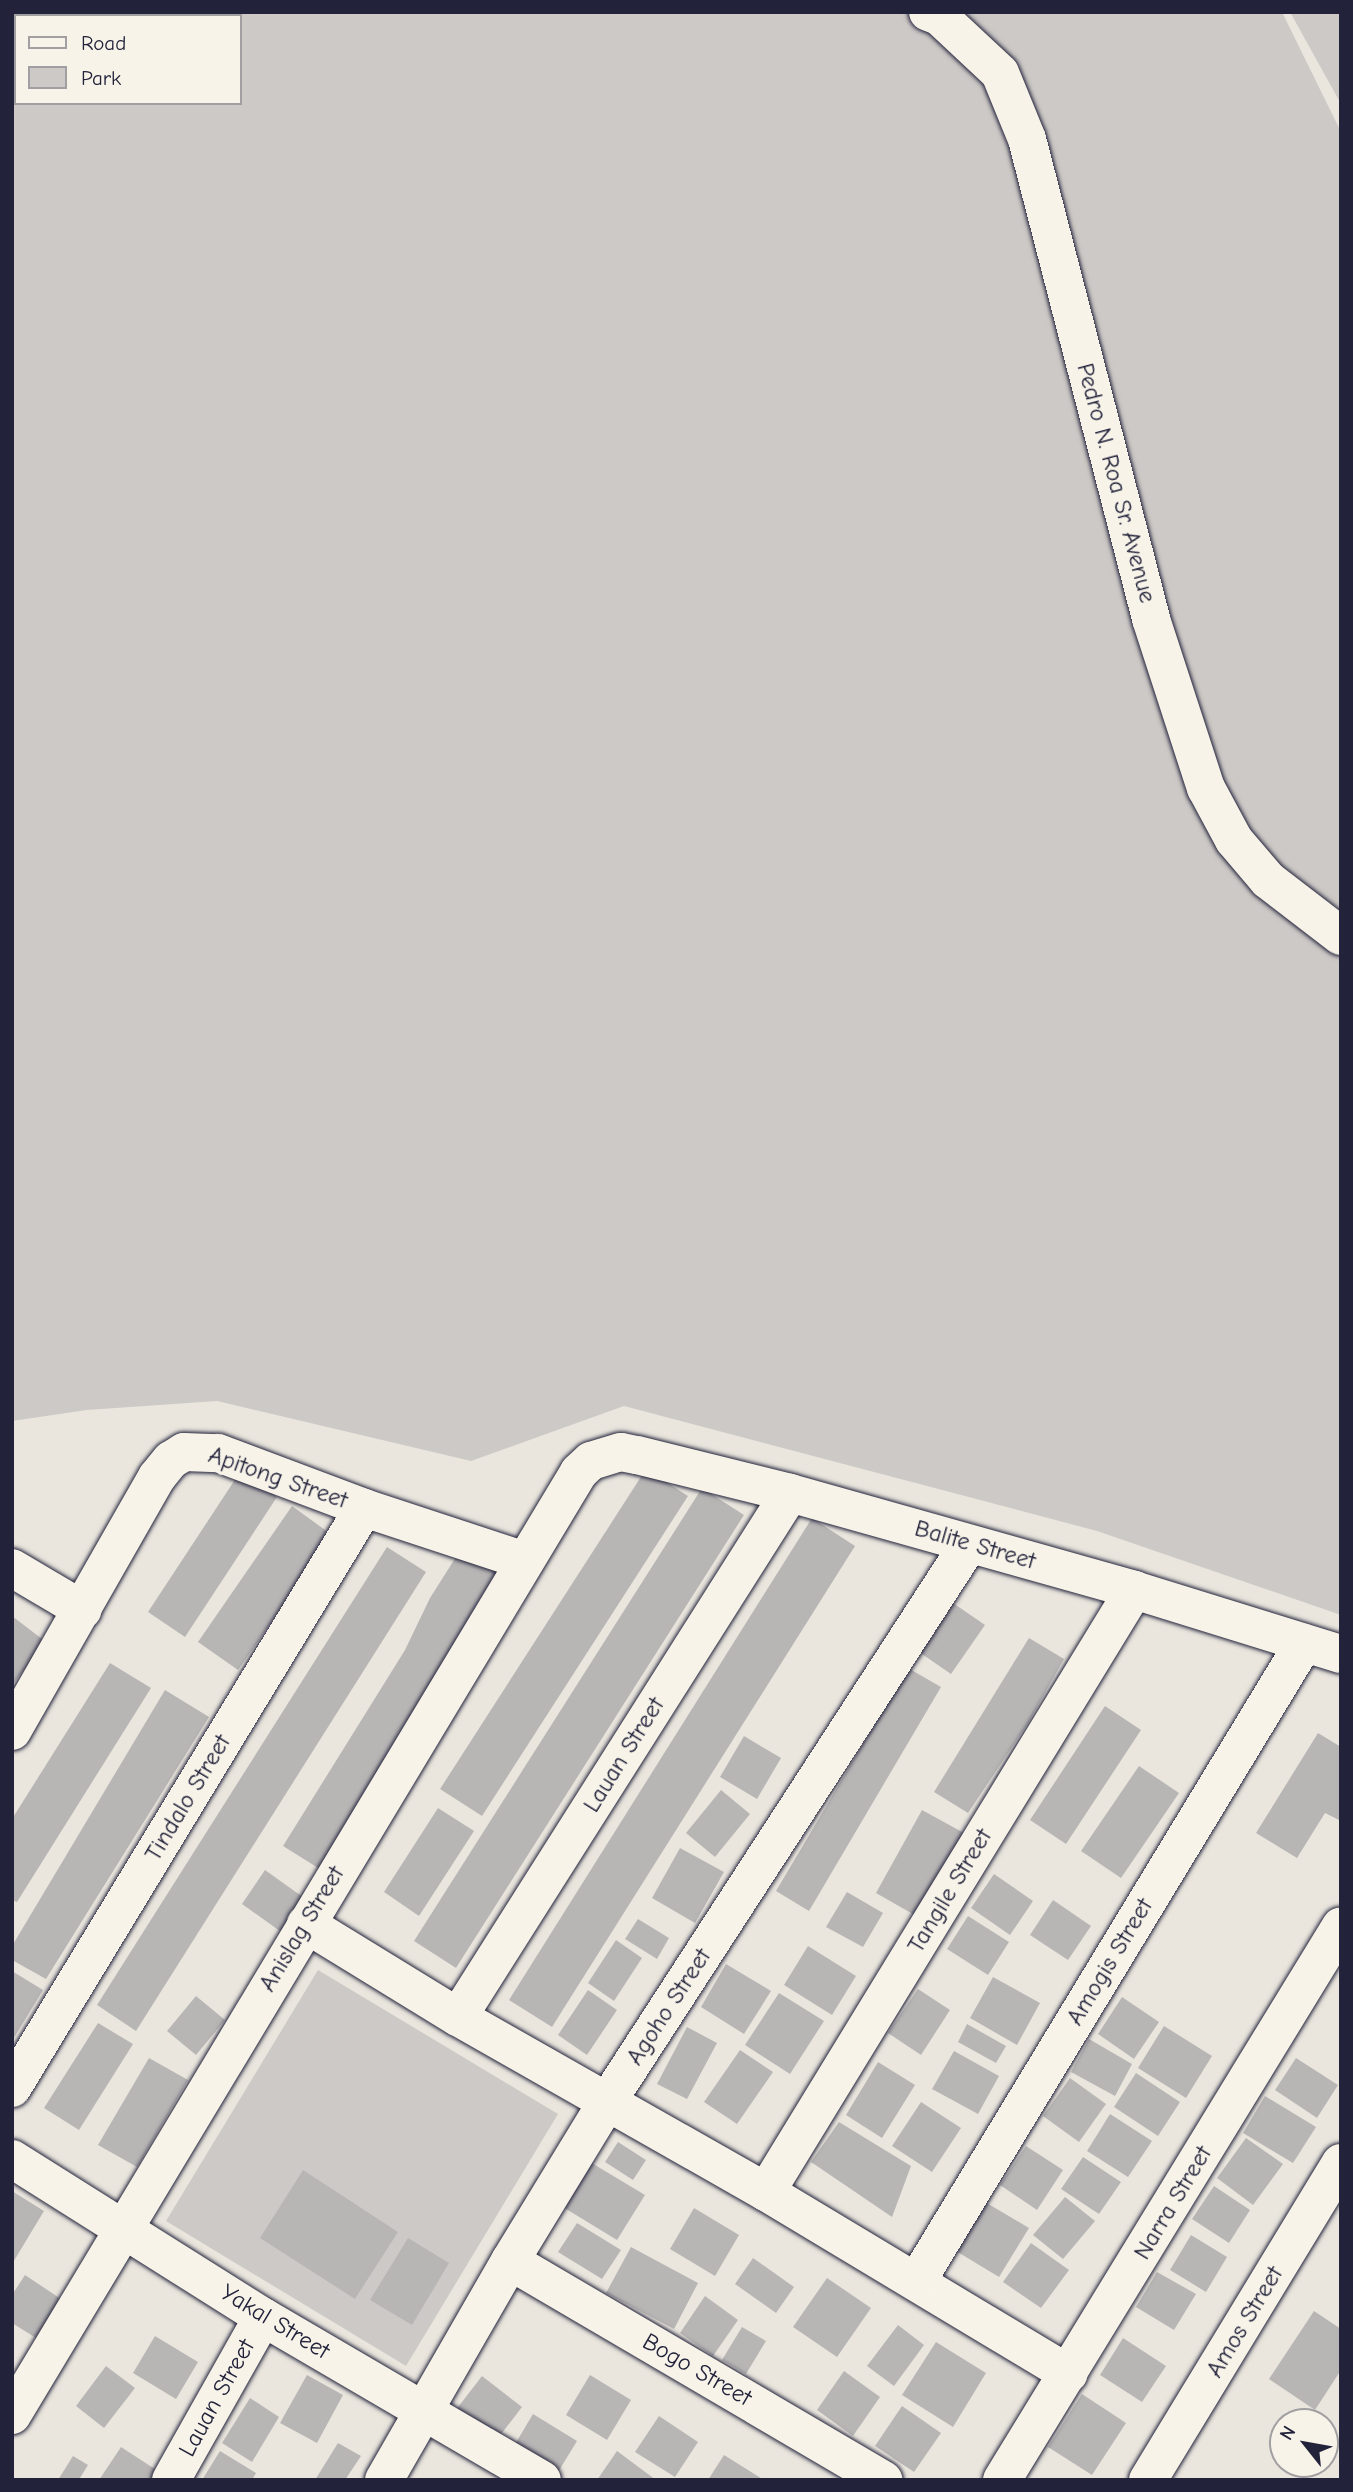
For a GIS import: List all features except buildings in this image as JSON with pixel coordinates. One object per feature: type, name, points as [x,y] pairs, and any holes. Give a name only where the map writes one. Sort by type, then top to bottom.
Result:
[{"type":"street","name":"Pedro N. Roa Sr. Avenue","points":[[928,12],[939,16],[1000,73],[1027,139],[1152,619],[1206,788],[1234,840],[1269,880],[1341,936]]},
{"type":"street","name":"Apitong Street","points":[[12,1731],[157,1477],[170,1460],[184,1452],[218,1453],[364,1508],[526,1561]]},
{"type":"street","name":"Balite Street","points":[[605,1455],[621,1452],[637,1455],[790,1493],[1134,1590],[1341,1654]]},
{"type":"street","name":"Anislag Street","points":[[12,2415],[123,2226],[579,1472],[605,1455]]},
{"type":"street","name":"Lauan Street","points":[[458,2018],[790,1493]]},
{"type":"street","name":"Tindalo Street","points":[[12,2088],[364,1508]]},
{"type":"street","name":"Agoho Street","points":[[384,2480],[510,2261],[607,2102],[970,1544]]},
{"type":"street","points":[[12,1568],[83,1610]]},
{"type":"street","name":"Tangile Street","points":[[766,2192],[1134,1590]]},
{"type":"street","name":"Amogis Street","points":[[917,2281],[1304,1643]]},
{"type":"street","points":[[306,1924],[458,2018],[766,2192],[1069,2374]]},
{"type":"street","name":"Narra Street","points":[[1002,2480],[1341,1926]]},
{"type":"street","name":"Yakal Street","points":[[12,2159],[123,2226],[263,2317],[542,2480]]},
{"type":"street","name":"Amos Street","points":[[1149,2480],[1341,2163]]},
{"type":"street","name":"Bogo Street","points":[[510,2261],[884,2480]]},
{"type":"street","name":"Lauan Street","points":[[171,2480],[263,2317]]},
{"type":"green space","points":[[12,12],[1282,12],[1341,132],[1341,1615],[1097,1531],[624,1406],[471,1461],[217,1401],[87,1410],[12,1421]]},
{"type":"green space","points":[[1290,12],[1341,12],[1341,104]]},
{"type":"green space","points":[[318,1970],[558,2114],[406,2366],[166,2221]]}]
